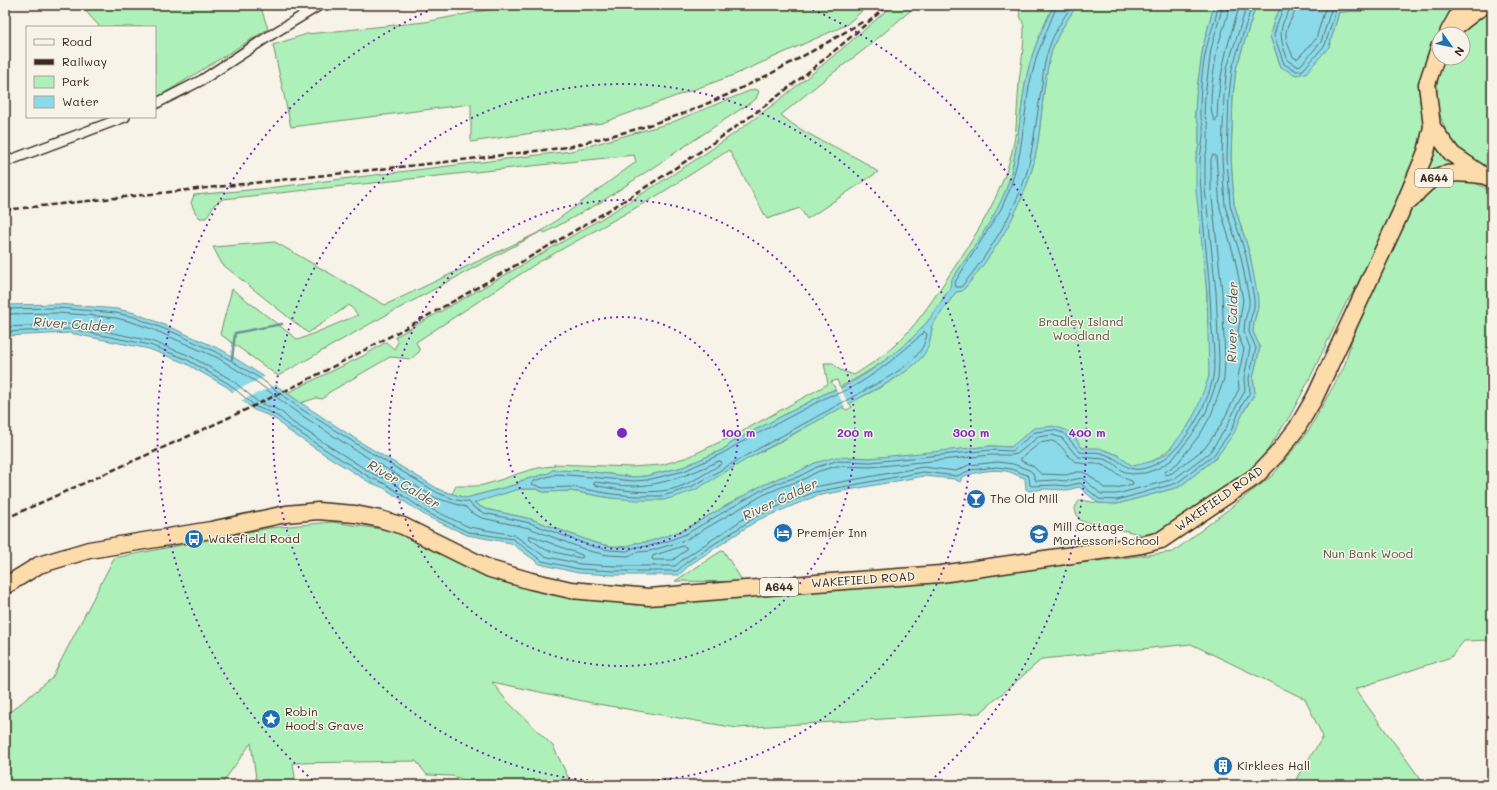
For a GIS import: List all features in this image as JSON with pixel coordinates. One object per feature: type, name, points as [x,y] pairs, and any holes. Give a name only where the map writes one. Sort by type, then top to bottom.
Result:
[{"type":"highway","points":[[1452,26],[1464,5]]},
{"type":"highway","points":[[1457,26],[1486,5]]},
{"type":"highway","name":"A644","points":[[1433,66],[1427,84],[1432,127],[1452,154],[1488,177]]},
{"type":"highway","name":"WAKEFIELD ROAD","points":[[5,586],[39,565],[89,550],[211,530],[286,514],[318,511],[355,514],[392,522],[490,569],[532,581],[570,590],[649,597],[941,574],[1141,545],[1161,540],[1256,476],[1288,441],[1315,397],[1400,214],[1426,152],[1432,127]]},
{"type":"highway","name":"WAKEFIELD ROAD","points":[[1400,214],[1424,184],[1438,175],[1454,172],[1488,177]]},
{"type":"street","points":[[156,103],[202,80],[320,5]]},
{"type":"street","points":[[5,162],[122,118]]},
{"type":"green space","points":[[80,5],[260,5],[268,29],[156,98],[156,26],[99,26]]},
{"type":"green space","points":[[512,5],[869,5],[846,25],[734,75],[602,123],[471,142],[471,104],[291,127],[273,45],[307,34],[425,22]]},
{"type":"green space","points":[[893,5],[917,5],[865,49],[781,115],[792,124],[816,138],[855,157],[878,172],[807,219],[800,208],[767,219],[729,150],[655,197],[539,262],[416,342],[420,351],[411,359],[390,357],[328,393],[323,399],[316,398],[301,403],[287,393],[363,356],[386,342],[394,349],[398,342],[395,337],[552,248],[706,153],[778,101]]},
{"type":"green space","points":[[1020,5],[1054,5],[1040,34],[1030,64],[1025,85],[1014,162],[1007,187],[996,211],[951,281],[950,288],[940,304],[926,323],[904,346],[884,361],[851,381],[840,387],[837,380],[831,382],[836,389],[736,440],[722,450],[683,467],[646,476],[633,477],[585,471],[552,470],[549,473],[520,481],[518,484],[466,498],[452,494],[456,486],[483,485],[536,468],[554,466],[554,464],[631,467],[661,465],[688,457],[741,432],[828,384],[824,363],[833,363],[840,370],[854,375],[890,349],[909,331],[921,316],[968,247],[990,209],[1007,170],[1016,128],[1019,82],[1024,44],[1024,28],[1020,16]]},
{"type":"green space","name":"Bradley Island Woodland","points":[[1077,5],[1214,5],[1203,47],[1196,96],[1195,116],[1199,125],[1199,145],[1196,158],[1207,301],[1210,369],[1206,389],[1193,418],[1184,433],[1160,456],[1147,463],[1132,466],[1119,456],[1112,453],[1103,450],[1082,448],[1074,436],[1034,428],[1012,447],[991,446],[903,456],[870,458],[851,457],[815,463],[796,473],[781,477],[759,487],[684,530],[648,542],[635,543],[627,547],[609,546],[592,542],[531,519],[485,509],[474,503],[519,489],[537,489],[543,492],[571,491],[611,498],[663,500],[773,446],[841,407],[847,410],[852,407],[849,403],[870,393],[905,372],[923,355],[928,346],[932,328],[930,327],[956,292],[962,291],[985,263],[1005,231],[1022,197],[1029,179],[1037,148],[1046,77],[1052,50],[1066,21]]},
{"type":"green space","points":[[1256,5],[1282,5],[1274,20],[1270,36],[1281,67],[1329,47],[1339,12],[1362,11],[1367,5],[1457,5],[1443,26],[1431,26],[1431,45],[1418,84],[1424,134],[1420,152],[1365,273],[1346,303],[1291,414],[1259,463],[1233,486],[1164,532],[1149,536],[1081,521],[1075,510],[1080,500],[1117,504],[1179,487],[1216,458],[1255,393],[1253,378],[1260,347],[1253,332],[1258,307],[1250,255],[1234,204],[1231,158],[1233,95],[1236,69]]},
{"type":"green space","points":[[1492,10],[1492,170],[1475,162],[1462,152],[1451,139],[1444,125],[1439,109],[1437,93],[1441,66],[1471,66],[1471,26],[1469,26]]},
{"type":"green space","points":[[754,89],[759,91],[756,99],[601,202],[545,233],[542,231],[636,162],[634,155],[223,199],[215,204],[206,218],[200,218],[195,212],[191,203],[194,195],[260,189],[571,151],[670,123]]},
{"type":"green space","points":[[1434,143],[1454,166],[1419,180]]},
{"type":"green space","name":"Nun Bank Wood","points":[[1451,179],[1473,182],[1492,191],[1492,640],[1464,641],[1451,657],[1355,689],[1425,785],[1296,785],[1297,777],[1323,737],[1305,699],[1191,644],[1042,659],[980,713],[737,728],[592,703],[492,682],[506,700],[553,746],[572,785],[482,785],[452,776],[427,775],[416,761],[293,763],[296,785],[257,785],[251,743],[221,785],[5,785],[5,716],[52,678],[114,558],[269,528],[332,522],[394,531],[494,576],[659,600],[1064,565],[1173,552],[1273,475],[1309,430],[1344,367],[1362,305],[1406,217],[1418,200],[1431,188]]},
{"type":"green space","points":[[542,231],[368,325],[278,376],[220,334],[232,289],[298,340],[358,315],[349,305],[308,333],[222,264],[213,247],[275,242],[385,305]]},
{"type":"green space","points":[[723,550],[743,582],[675,581]]},
{"type":"water","name":"River Calder","points":[[1054,5],[1077,5],[1066,21],[1054,44],[1048,64],[1037,148],[1029,180],[1006,231],[974,277],[962,291],[956,292],[931,327],[928,347],[917,363],[889,382],[749,458],[695,490],[675,497],[663,500],[636,500],[611,498],[571,491],[543,492],[537,489],[519,489],[474,503],[485,509],[531,519],[592,542],[609,546],[627,547],[635,543],[648,542],[684,530],[759,487],[781,477],[796,473],[815,463],[836,457],[870,458],[991,446],[1011,447],[1034,428],[1053,426],[1066,430],[1074,436],[1082,448],[1099,448],[1118,455],[1133,466],[1153,461],[1167,453],[1188,426],[1197,409],[1209,376],[1207,293],[1196,189],[1196,158],[1199,145],[1199,125],[1195,116],[1196,96],[1203,47],[1214,5],[1256,5],[1236,69],[1233,95],[1231,158],[1234,204],[1250,255],[1258,298],[1258,307],[1253,332],[1260,347],[1253,378],[1255,393],[1246,407],[1234,433],[1216,458],[1179,487],[1117,504],[1098,503],[1079,487],[1067,490],[1044,489],[1029,491],[1026,489],[1025,478],[1004,471],[986,471],[973,474],[962,477],[960,482],[954,479],[924,476],[816,496],[758,520],[691,564],[679,575],[614,575],[578,573],[540,564],[511,543],[467,535],[426,516],[384,488],[369,482],[324,454],[286,429],[270,416],[254,410],[227,387],[185,363],[149,349],[70,333],[5,336],[5,305],[58,304],[117,309],[135,313],[222,350],[365,445],[440,490],[466,498],[518,484],[520,481],[549,473],[552,470],[585,471],[633,477],[646,476],[683,467],[722,450],[736,440],[864,375],[891,356],[914,336],[926,323],[937,309],[950,288],[951,281],[989,223],[1007,187],[1014,162],[1025,85],[1030,64],[1040,34]]},
{"type":"water","points":[[1282,5],[1367,5],[1362,11],[1339,12],[1329,47],[1306,73],[1296,75],[1281,67],[1270,36],[1274,20]]},
{"type":"pier","points":[[266,376],[278,384],[240,401],[231,393]]},
{"type":"pier","points":[[839,386],[849,405],[845,407],[835,388]]},
{"type":"waterway","points":[[232,359],[235,333],[282,324]]},
{"type":"railway","points":[[5,519],[220,422],[291,388],[398,332],[531,257],[636,193],[737,126],[803,76],[888,5]]},
{"type":"railway","points":[[5,210],[454,161],[568,147],[637,129],[685,113],[772,73],[864,21]]},
{"type":"place","name":"The Old Mill","points":[[976,499]]},
{"type":"place","name":"Premier Inn","points":[[783,533]]},
{"type":"place","name":"Mill Cottage Montessori School","points":[[1039,534]]},
{"type":"place","name":"Wakefield Road","points":[[194,539]]},
{"type":"place","name":"Robin Hood's Grave","points":[[271,719]]},
{"type":"place","name":"Kirklees Hall","points":[[1223,766]]}]
